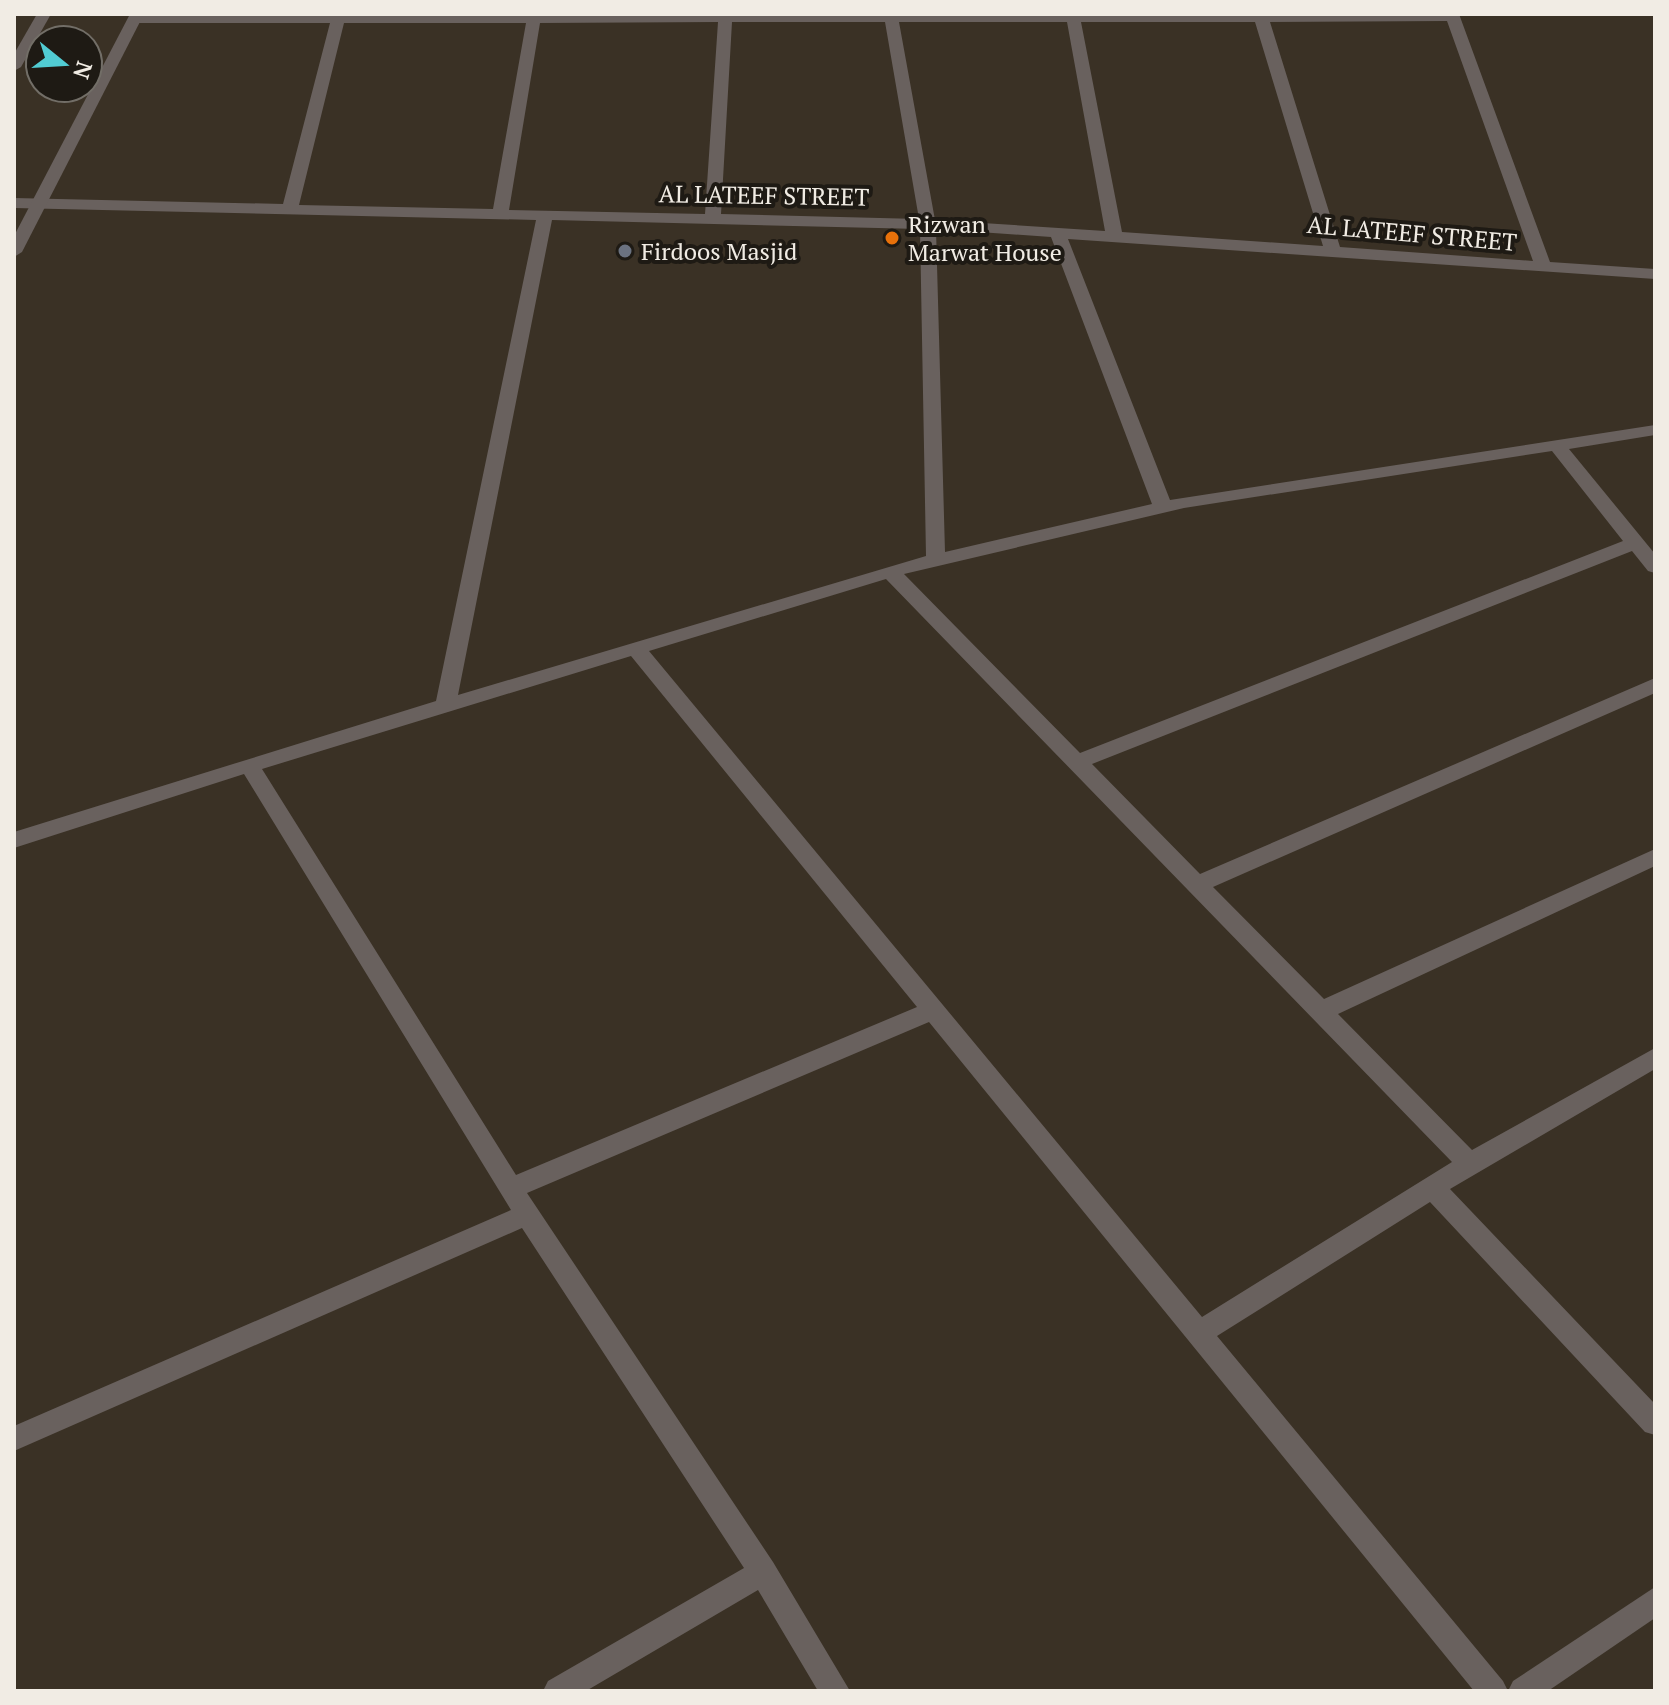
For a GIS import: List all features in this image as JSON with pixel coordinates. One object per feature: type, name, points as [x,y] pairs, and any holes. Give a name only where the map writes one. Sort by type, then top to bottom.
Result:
[{"type":"street","points":[[14,67],[44,14]]},
{"type":"street","points":[[14,252],[136,17],[1073,18],[1453,15],[1544,268]]},
{"type":"street","points":[[1261,17],[1332,249]]},
{"type":"street","points":[[500,214],[534,18]]},
{"type":"street","points":[[713,217],[725,18]]},
{"type":"street","points":[[891,18],[928,224],[936,561]]},
{"type":"street","points":[[1073,18],[1114,235]]},
{"type":"street","points":[[289,211],[338,19]]},
{"type":"street","name":"AL LATEEF STREET","points":[[14,203],[928,224],[1332,249],[1544,268],[1655,274]]},
{"type":"street","points":[[445,706],[545,216]]},
{"type":"street","points":[[1057,231],[1163,507]]},
{"type":"street","points":[[14,840],[249,765],[890,571],[1163,507],[1655,430]]},
{"type":"street","points":[[1556,445],[1655,567]]},
{"type":"street","points":[[1077,762],[1635,543]]},
{"type":"street","points":[[890,571],[1470,1164]]},
{"type":"street","points":[[635,648],[1493,1691]]},
{"type":"street","points":[[1197,885],[1655,685]]},
{"type":"street","points":[[249,765],[527,1214],[763,1572],[835,1691]]},
{"type":"street","points":[[1321,1011],[1655,857]]},
{"type":"street","points":[[512,1188],[933,1010]]},
{"type":"street","points":[[1199,1333],[1470,1164],[1650,1066]]},
{"type":"street","points":[[1433,1188],[1655,1423]]},
{"type":"street","points":[[14,1439],[527,1214]]},
{"type":"street","points":[[558,1691],[763,1572]]},
{"type":"street","points":[[1523,1691],[1655,1601]]},
{"type":"place","name":"Rizwan Marwat House","points":[[892,238]]},
{"type":"place","name":"Firdoos Masjid","points":[[625,251]]}]
